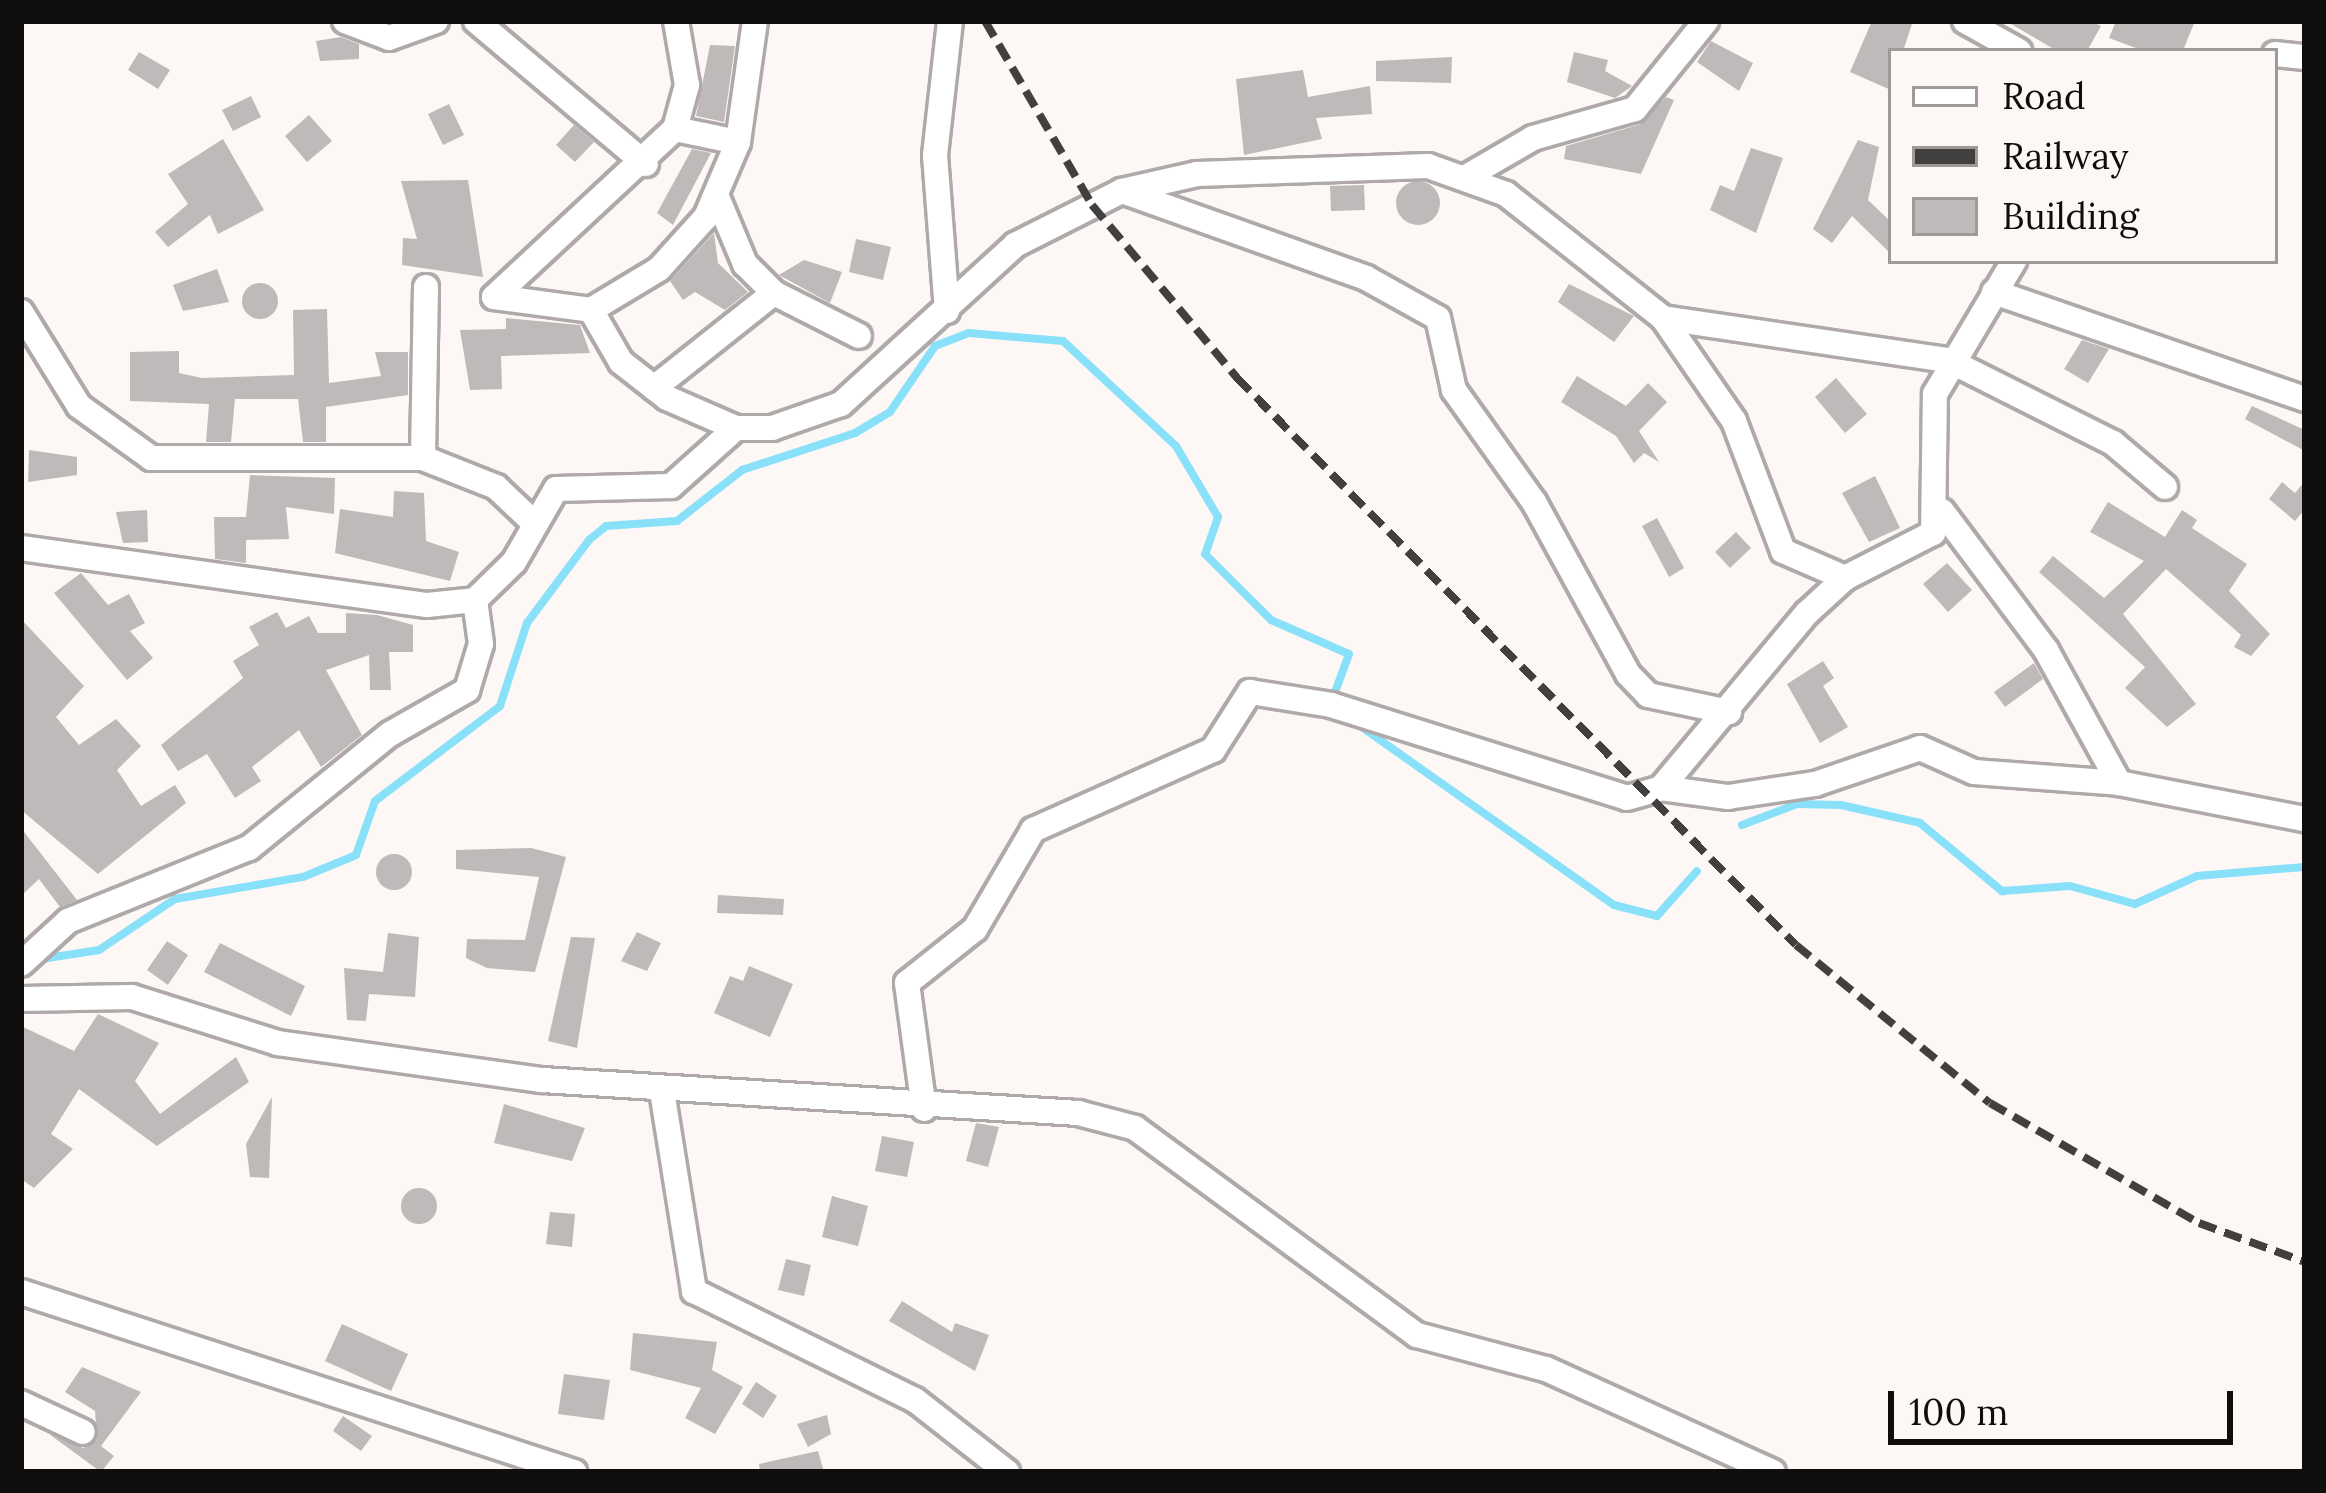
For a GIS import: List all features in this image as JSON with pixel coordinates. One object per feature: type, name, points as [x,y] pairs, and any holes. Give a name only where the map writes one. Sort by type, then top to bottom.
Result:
[{"type":"street","points":[[345,21],[389,38],[436,21]]},
{"type":"street","points":[[476,21],[646,164]]},
{"type":"street","points":[[676,21],[687,85],[675,129],[646,164],[554,232],[494,297],[591,310],[659,269],[717,197],[738,142],[755,21]]},
{"type":"street","points":[[947,311],[935,154],[950,21]]},
{"type":"street","points":[[1466,177],[1533,138],[1635,109],[1706,21]]},
{"type":"street","points":[[1965,21],[2014,48]]},
{"type":"street","points":[[675,129],[738,142]]},
{"type":"street","points":[[591,310],[621,362],[654,388],[736,428],[819,417],[947,311],[1015,245],[1122,190],[1197,174],[1391,165],[1466,177],[1506,194],[1664,318],[1735,421],[1783,551],[1845,578]]},
{"type":"street","points":[[1122,190],[1366,278],[1438,318],[1454,390],[1534,502],[1628,674],[1648,694],[1729,712]]},
{"type":"street","points":[[717,197],[745,264],[774,293],[859,336]]},
{"type":"street","points":[[2012,264],[1948,361],[1926,425],[1942,511],[2046,650],[2119,783]]},
{"type":"street","points":[[423,458],[426,287]]},
{"type":"street","points":[[1994,292],[2305,399]]},
{"type":"street","points":[[654,388],[774,293]]},
{"type":"street","points":[[21,312],[79,406],[151,458],[423,458],[496,487],[533,522]]},
{"type":"street","points":[[1664,318],[1948,361],[2113,443],[2165,487]]},
{"type":"street","points":[[21,548],[427,605],[475,600],[514,562],[533,522],[556,490],[695,475],[736,428]]},
{"type":"street","points":[[1661,788],[1845,578],[1920,547],[1942,511]]},
{"type":"street","points":[[21,964],[81,914],[249,848],[390,734],[467,690],[481,644],[475,600]]},
{"type":"street","points":[[924,1109],[907,983],[975,929],[1033,830],[1213,750],[1250,692],[1331,705],[1627,797],[1661,788],[1709,799],[1815,784],[1920,748],[1994,776],[2119,783],[2305,819]]},
{"type":"street","points":[[21,999],[132,997],[278,1043],[662,1091],[924,1109],[1078,1112],[1135,1128],[1417,1335],[1546,1369],[1773,1472]]},
{"type":"street","points":[[662,1091],[694,1291],[915,1400],[1007,1472]]},
{"type":"street","points":[[21,1292],[574,1472]]},
{"type":"street","points":[[21,1403],[83,1432]]},
{"type":"building","points":[[1872,21],[1913,21],[1904,48],[1888,48],[1888,89],[1850,72]]},
{"type":"building","points":[[2006,21],[2090,21],[2101,26],[2089,48],[2052,48]]},
{"type":"building","points":[[2116,21],[2195,21],[2184,48],[2136,48],[2109,38]]},
{"type":"building","points":[[341,37],[359,44],[359,59],[320,61],[316,41]]},
{"type":"building","points":[[1711,41],[1753,63],[1739,91],[1697,62]]},
{"type":"building","points":[[710,45],[735,46],[724,122],[696,116]]},
{"type":"building","points":[[139,52],[170,70],[158,89],[128,70]]},
{"type":"building","points":[[1574,52],[1608,60],[1605,71],[1632,86],[1615,98],[1567,82]]},
{"type":"building","points":[[1452,57],[1451,83],[1376,81],[1376,61]]},
{"type":"building","points":[[1303,70],[1308,97],[1370,86],[1372,114],[1316,118],[1322,139],[1244,155],[1236,79]]},
{"type":"building","points":[[251,96],[261,117],[233,131],[222,110]]},
{"type":"building","points":[[1666,97],[1674,100],[1641,174],[1564,159],[1566,146],[1641,124]]},
{"type":"building","points":[[449,104],[464,135],[443,145],[428,114]]},
{"type":"building","points":[[309,115],[332,141],[307,162],[285,136]]},
{"type":"building","points":[[574,125],[594,142],[575,162],[556,145]]},
{"type":"building","points":[[223,139],[264,210],[218,234],[210,215],[168,247],[155,232],[188,204],[168,174]]},
{"type":"building","points":[[1858,140],[1879,147],[1868,200],[1888,219],[1888,251],[1852,216],[1832,243],[1813,229]]},
{"type":"building","points":[[1751,148],[1783,158],[1756,233],[1710,210],[1720,185],[1734,191]]},
{"type":"building","points":[[692,149],[711,153],[673,225],[657,213]]},
{"type":"building","points":[[468,180],[483,277],[402,265],[403,238],[417,239],[401,181]]},
{"type":"building","points":[[1418,181],[1434,187],[1440,203],[1434,219],[1418,225],[1402,219],[1396,203],[1402,187]]},
{"type":"building","points":[[1364,185],[1365,210],[1331,211],[1330,186]]},
{"type":"building","points":[[714,233],[718,263],[748,292],[725,310],[695,292],[683,300],[670,281]]},
{"type":"building","points":[[856,239],[891,247],[883,280],[849,272]]},
{"type":"building","points":[[804,260],[842,272],[830,303],[779,275]]},
{"type":"building","points":[[217,269],[229,302],[183,311],[173,285]]},
{"type":"building","points":[[260,283],[273,288],[278,301],[273,314],[260,319],[247,314],[242,301],[247,288]]},
{"type":"building","points":[[1569,284],[1634,316],[1614,342],[1558,302]]},
{"type":"building","points":[[327,309],[329,383],[381,376],[375,352],[408,352],[408,395],[326,407],[326,442],[303,442],[298,399],[235,399],[231,442],[206,442],[209,404],[130,401],[130,352],[179,351],[179,373],[202,378],[294,375],[293,310]]},
{"type":"building","points":[[506,318],[580,325],[590,353],[501,356],[502,389],[470,390],[460,330],[506,329]]},
{"type":"building","points":[[2082,340],[2109,349],[2088,383],[2064,369]]},
{"type":"building","points":[[1577,376],[1626,406],[1648,383],[1667,402],[1639,431],[1659,462],[1644,453],[1634,463],[1616,436],[1561,402]]},
{"type":"building","points":[[1836,378],[1867,414],[1845,433],[1815,397]]},
{"type":"building","points":[[2252,406],[2305,430],[2305,451],[2245,419]]},
{"type":"building","points":[[29,450],[77,457],[77,475],[28,482]]},
{"type":"building","points":[[250,475],[335,478],[334,514],[286,507],[289,539],[246,540],[246,563],[215,559],[214,517],[246,517]]},
{"type":"building","points":[[1875,476],[1900,528],[1869,542],[1842,493]]},
{"type":"building","points":[[2305,481],[2305,509],[2295,521],[2269,499],[2282,482],[2295,493]]},
{"type":"building","points":[[394,491],[424,493],[426,541],[459,552],[450,581],[335,553],[340,509],[393,517]]},
{"type":"building","points":[[2108,502],[2165,537],[2182,510],[2197,520],[2192,528],[2247,564],[2229,591],[2270,634],[2251,656],[2234,647],[2241,635],[2166,569],[2123,614],[2196,704],[2167,727],[2125,688],[2145,667],[2039,572],[2053,556],[2104,598],[2144,561],[2090,532]]},
{"type":"building","points":[[147,510],[148,542],[123,543],[116,512]]},
{"type":"building","points":[[1657,518],[1684,568],[1669,577],[1642,526]]},
{"type":"building","points":[[1736,532],[1751,548],[1730,568],[1715,552]]},
{"type":"building","points":[[1947,563],[1972,590],[1948,612],[1923,584]]},
{"type":"building","points":[[81,573],[108,605],[129,594],[145,623],[130,631],[153,658],[127,680],[54,593]]},
{"type":"building","points":[[277,612],[286,628],[309,616],[318,633],[346,633],[346,613],[413,625],[413,652],[389,652],[391,690],[370,690],[369,655],[326,670],[362,735],[321,767],[299,730],[252,767],[261,781],[235,798],[207,754],[178,771],[161,745],[243,678],[233,661],[259,645],[249,627]]},
{"type":"building","points":[[21,619],[84,686],[56,717],[79,745],[116,719],[141,746],[117,770],[141,806],[175,785],[186,803],[98,874],[21,810]]},
{"type":"building","points":[[1823,661],[1834,678],[1823,686],[1848,727],[1820,743],[1787,684]]},
{"type":"building","points":[[2034,663],[2043,679],[2005,707],[1994,692]]},
{"type":"building","points":[[21,828],[77,900],[60,907],[39,879],[21,896]]},
{"type":"building","points":[[531,848],[566,857],[535,972],[487,968],[466,958],[467,939],[525,940],[539,877],[456,869],[456,850]]},
{"type":"building","points":[[394,854],[407,859],[412,872],[407,885],[394,890],[381,885],[376,872],[381,859]]},
{"type":"building","points":[[718,895],[784,899],[783,915],[717,913]]},
{"type":"building","points":[[637,932],[661,943],[647,971],[621,961]]},
{"type":"building","points":[[388,933],[419,937],[415,997],[369,994],[366,1021],[347,1020],[344,968],[383,972]]},
{"type":"building","points":[[571,937],[595,938],[577,1048],[548,1041]]},
{"type":"building","points":[[167,941],[188,955],[168,985],[147,970]]},
{"type":"building","points":[[220,943],[305,986],[291,1016],[204,972]]},
{"type":"building","points":[[749,966],[793,984],[770,1037],[714,1013],[730,976],[743,981]]},
{"type":"building","points":[[98,1014],[159,1043],[135,1081],[160,1114],[236,1057],[249,1082],[157,1146],[79,1089],[51,1134],[73,1149],[34,1188],[21,1179],[21,1026],[74,1051]]},
{"type":"building","points":[[272,1097],[269,1178],[250,1177],[246,1144]]},
{"type":"building","points":[[504,1104],[585,1128],[572,1161],[494,1143]]},
{"type":"building","points":[[976,1123],[999,1127],[988,1167],[966,1161]]},
{"type":"building","points":[[882,1136],[914,1142],[907,1177],[875,1171]]},
{"type":"building","points":[[419,1188],[432,1193],[437,1206],[432,1219],[419,1224],[406,1219],[401,1206],[406,1193]]},
{"type":"building","points":[[832,1196],[868,1206],[858,1246],[822,1237]]},
{"type":"building","points":[[550,1212],[575,1214],[572,1247],[546,1244]]},
{"type":"building","points":[[786,1259],[811,1265],[804,1296],[778,1290]]},
{"type":"building","points":[[902,1301],[952,1332],[955,1323],[989,1335],[975,1371],[889,1321]]},
{"type":"building","points":[[342,1324],[408,1354],[391,1391],[325,1361]]},
{"type":"building","points":[[633,1333],[717,1342],[712,1370],[743,1387],[715,1434],[685,1418],[701,1388],[630,1370]]},
{"type":"building","points":[[82,1367],[141,1392],[101,1446],[114,1456],[101,1472],[49,1434],[83,1448],[97,1440],[95,1411],[65,1392]]},
{"type":"building","points":[[564,1374],[610,1380],[604,1420],[558,1414]]},
{"type":"building","points":[[756,1382],[777,1396],[763,1418],[742,1404]]},
{"type":"building","points":[[827,1415],[831,1434],[808,1447],[797,1424]]},
{"type":"building","points":[[343,1416],[372,1436],[361,1451],[333,1431]]},
{"type":"building","points":[[818,1451],[824,1472],[760,1472],[759,1464]]},
{"type":"waterway","points":[[41,959],[99,950],[175,899],[303,877],[356,855],[375,801],[500,706],[527,623],[589,540],[606,526],[677,521],[742,470],[855,433],[890,412],[935,346],[969,333],[1063,341],[1176,446],[1218,517],[1205,554],[1271,620],[1349,654],[1331,703]]},
{"type":"waterway","points":[[1356,723],[1614,905],[1657,916],[1697,871]]},
{"type":"waterway","points":[[1742,825],[1797,804],[1841,805],[1920,823],[2002,891],[2070,886],[2135,904],[2197,876],[2305,867]]},
{"type":"railway","points":[[985,21],[1092,205],[1237,378],[1796,945],[1990,1103],[2199,1223],[2305,1262]]}]
